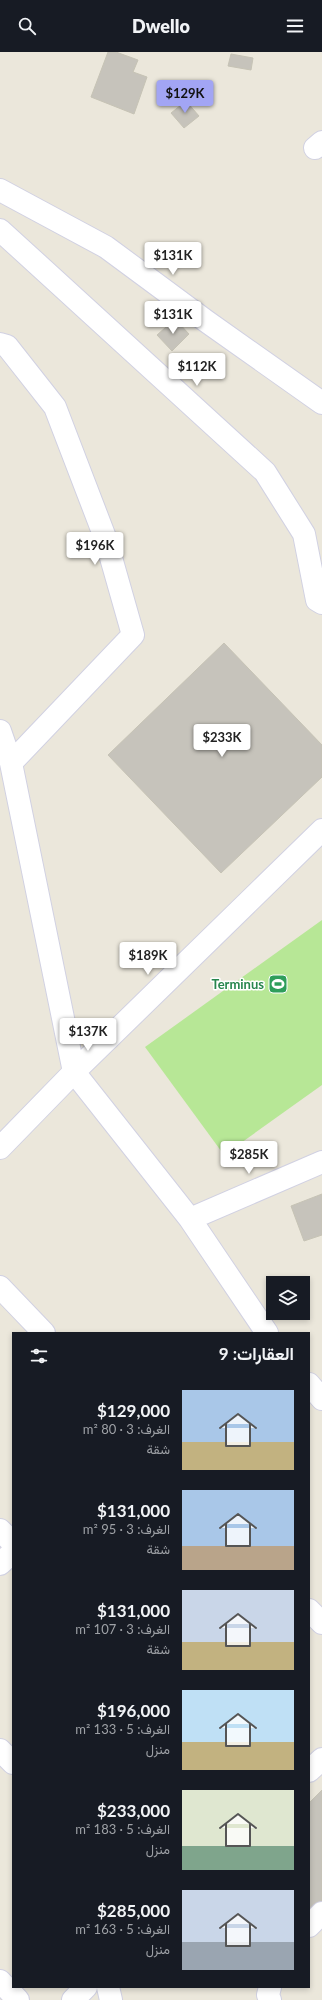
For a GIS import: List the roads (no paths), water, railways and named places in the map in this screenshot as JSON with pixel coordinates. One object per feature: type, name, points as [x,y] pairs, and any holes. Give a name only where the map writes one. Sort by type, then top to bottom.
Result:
[{"type":"street","points":[[0,190],[106,247],[206,321],[322,403]]},
{"type":"street","points":[[0,230],[265,472],[304,534],[318,600],[322,603]]},
{"type":"street","points":[[0,344],[6,346],[55,407],[106,540],[133,635],[11,763]]},
{"type":"street","points":[[0,731],[11,763],[74,1072],[190,1219],[266,1332]]},
{"type":"street","points":[[0,1148],[74,1072],[322,830]]},
{"type":"street","points":[[190,1219],[322,1162]]},
{"type":"street","points":[[0,1287],[43,1332]]},
{"type":"street","points":[[310,1385],[322,1399]]},
{"type":"street","points":[[0,1530],[12,1542]]},
{"type":"street","points":[[0,1564],[12,1553]]},
{"type":"street","points":[[310,1611],[322,1623]]},
{"type":"street","points":[[0,1750],[12,1762]]},
{"type":"street","points":[[310,1770],[322,1759]]},
{"type":"street","points":[[310,1925],[322,1913]]},
{"type":"street","points":[[0,1981],[18,2000]]},
{"type":"street","points":[[73,2000],[85,1988]]},
{"type":"street","points":[[108,1988],[111,2000]]},
{"type":"place","name":"Terminus","points":[[278,984]]}]
